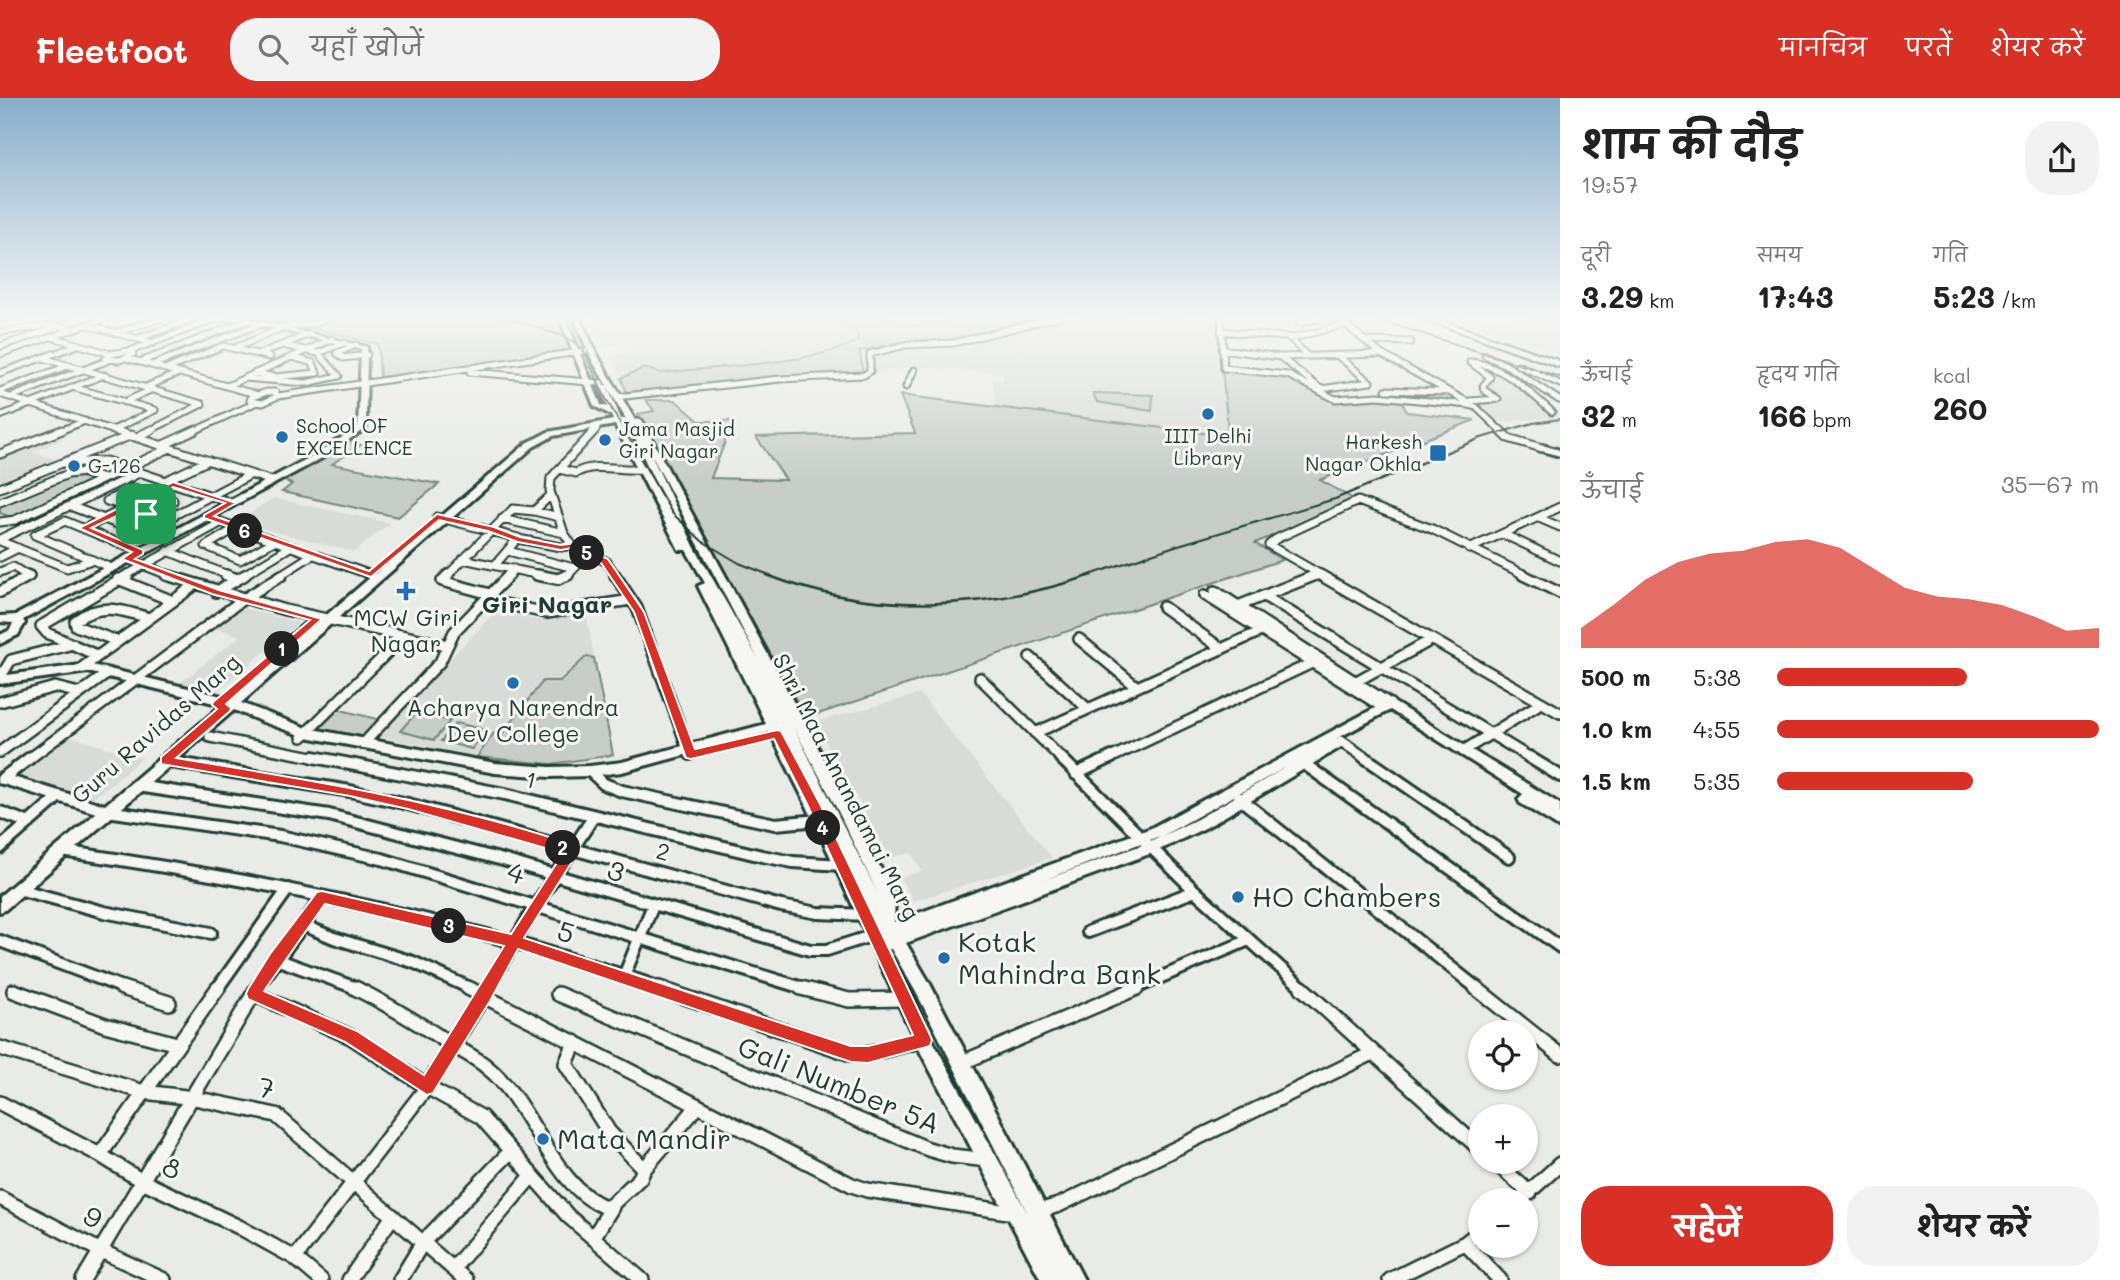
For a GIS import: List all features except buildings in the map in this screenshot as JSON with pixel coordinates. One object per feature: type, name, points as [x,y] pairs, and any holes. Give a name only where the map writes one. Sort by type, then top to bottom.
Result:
[{"type":"main road","points":[[0,619],[16,619],[232,503],[358,431],[363,423],[365,372]]},
{"type":"main road","points":[[586,372],[600,407],[622,416]]},
{"type":"main road","name":"Shri Maa Anandamai Marg","points":[[594,372],[622,416],[689,546],[762,664],[788,727]]},
{"type":"main road","name":"Shri Maa Anandamai Marg","points":[[606,372],[620,397],[622,416],[641,469],[788,727],[830,812],[885,935],[961,1063],[1028,1212],[1053,1280]]},
{"type":"main road","points":[[609,372],[620,397]]},
{"type":"main road","name":"Guru Ravidas Marg","points":[[322,620],[371,575],[537,440],[551,434],[599,425],[622,416]]},
{"type":"main road","name":"Guru Ravidas Marg","points":[[0,894],[103,810],[222,703],[441,518],[533,436],[553,429],[622,416]]},
{"type":"main road","points":[[1542,448],[1560,452]]},
{"type":"main road","points":[[0,640],[17,629],[19,623],[16,619]]},
{"type":"main road","points":[[0,679],[83,667],[222,703],[263,725],[361,746],[514,773],[559,777],[592,773],[689,752],[788,727],[830,812]]},
{"type":"main road","name":"Guru Ravidas Marg","points":[[0,905],[62,851],[103,810],[137,786],[165,761],[222,703]]},
{"type":"main road","points":[[1236,796],[1303,763],[1390,708]]},
{"type":"main road","points":[[1390,708],[1560,811]]},
{"type":"main road","points":[[885,935],[1202,823],[1236,796],[1390,708]]},
{"type":"main road","points":[[1390,708],[1560,822]]},
{"type":"main road","points":[[1,778],[103,810]]},
{"type":"main road","name":"Shri Maa Anandamai Marg","points":[[830,812],[842,865],[866,915],[885,935],[904,999],[924,1040],[989,1160],[1028,1212],[1073,1280]]},
{"type":"street","points":[[10,372],[16,373]]},
{"type":"street","points":[[0,394],[51,372]]},
{"type":"street","points":[[11,397],[78,372]]},
{"type":"street","points":[[0,488],[134,436],[202,406],[97,372]]},
{"type":"street","points":[[227,386],[255,373],[275,377],[317,372]]},
{"type":"street","points":[[244,378],[269,383],[330,380],[340,374],[338,372]]},
{"type":"street","points":[[409,378],[448,372]]},
{"type":"street","points":[[0,522],[15,520],[103,479],[255,403],[271,401],[278,396],[365,380],[475,372]]},
{"type":"street","points":[[498,372],[601,383]]},
{"type":"street","points":[[620,397],[780,379],[866,375],[869,372]]},
{"type":"street","points":[[906,387],[913,372]]},
{"type":"street","points":[[1262,372],[1288,375],[1324,389],[1370,382],[1358,372]]},
{"type":"street","points":[[1297,372],[1335,398],[1378,396],[1472,404],[1498,399],[1484,390],[1483,386],[1490,377],[1484,372]]},
{"type":"street","points":[[1415,372],[1472,404],[1508,438],[1542,448]]},
{"type":"street","points":[[1498,372],[1541,400],[1552,412]]},
{"type":"street","points":[[1519,372],[1538,390],[1560,400]]},
{"type":"street","points":[[1534,372],[1560,384]]},
{"type":"street","points":[[146,387],[179,373],[255,394],[271,392],[278,396]]},
{"type":"street","points":[[0,416],[104,374]]},
{"type":"street","points":[[26,376],[49,383]]},
{"type":"street","points":[[72,387],[155,411],[113,430]]},
{"type":"street","points":[[124,402],[153,389]]},
{"type":"street","points":[[1386,390],[1452,392]]},
{"type":"street","points":[[0,394],[272,481]]},
{"type":"street","points":[[255,394],[249,400],[255,403]]},
{"type":"street","points":[[1541,400],[1560,400]]},
{"type":"street","points":[[0,454],[85,421]]},
{"type":"street","points":[[599,425],[550,481],[551,495],[564,533],[572,545],[607,562],[639,612],[689,752]]},
{"type":"street","points":[[63,463],[102,460],[232,503]]},
{"type":"street","points":[[84,528],[153,494],[207,461]]},
{"type":"street","points":[[559,469],[576,473],[588,466],[618,470],[641,469]]},
{"type":"street","points":[[0,502],[68,474],[84,472],[103,479]]},
{"type":"street","points":[[0,540],[139,472]]},
{"type":"street","points":[[120,544],[250,475]]},
{"type":"street","points":[[132,488],[173,501],[150,514],[126,508],[107,501],[132,488]]},
{"type":"street","points":[[534,512],[551,495]]},
{"type":"street","points":[[1560,593],[1417,522],[1357,501],[1270,544],[1272,548],[1560,713]]},
{"type":"street","points":[[70,506],[141,533]]},
{"type":"street","points":[[1469,549],[1560,507]]},
{"type":"street","points":[[559,517],[514,508],[442,581],[487,597],[547,613],[631,600]]},
{"type":"street","points":[[207,516],[371,575]]},
{"type":"street","points":[[1539,517],[1560,527]]},
{"type":"street","points":[[441,518],[491,529],[518,539],[561,547],[572,545]]},
{"type":"street","points":[[502,519],[564,533]]},
{"type":"street","points":[[111,568],[35,535],[61,522],[84,528],[140,552]]},
{"type":"street","points":[[98,656],[47,633],[41,626],[142,565],[222,522]]},
{"type":"street","points":[[236,528],[206,547],[240,560],[274,541]]},
{"type":"street","points":[[1503,534],[1560,561]]},
{"type":"street","points":[[495,565],[518,539]]},
{"type":"street","points":[[0,540],[67,568],[92,560]]},
{"type":"street","points":[[0,557],[46,540]]},
{"type":"street","points":[[216,592],[290,547]]},
{"type":"street","points":[[168,551],[237,579]]},
{"type":"street","points":[[508,551],[575,568]]},
{"type":"street","points":[[463,559],[558,579],[565,578],[588,554]]},
{"type":"street","points":[[1,778],[242,600],[312,555]]},
{"type":"street","points":[[127,559],[242,600],[322,620],[447,645]]},
{"type":"street","points":[[0,572],[13,567],[29,576],[0,592]]},
{"type":"street","points":[[361,746],[439,662],[454,632],[514,569]]},
{"type":"street","points":[[1238,606],[1317,574]]},
{"type":"street","points":[[118,579],[173,601]]},
{"type":"street","points":[[83,667],[195,585]]},
{"type":"street","points":[[1215,591],[1312,663],[1390,708]]},
{"type":"street","points":[[1205,595],[1355,682],[1390,708]]},
{"type":"street","points":[[1264,596],[1560,776]]},
{"type":"street","points":[[117,641],[76,626],[75,621],[94,608],[107,606],[149,618]]},
{"type":"street","points":[[1163,607],[1222,649]]},
{"type":"street","points":[[1035,733],[1266,629]]},
{"type":"street","points":[[304,734],[404,636]]},
{"type":"street","points":[[1079,639],[1137,687]]},
{"type":"street","points":[[1355,682],[1431,640]]},
{"type":"street","points":[[0,679],[11,660],[16,657],[73,644]]},
{"type":"street","points":[[1030,657],[1088,709]]},
{"type":"street","points":[[1076,774],[1312,663]]},
{"type":"street","points":[[0,752],[5,743],[108,673]]},
{"type":"street","points":[[980,678],[1195,891],[1468,1138]]},
{"type":"street","points":[[0,702],[55,687],[79,693]]},
{"type":"street","points":[[1463,751],[1541,703]]},
{"type":"street","name":"1","points":[[210,737],[465,785],[762,856],[793,862],[842,865]]},
{"type":"street","points":[[1341,741],[1509,857]]},
{"type":"street","name":"2","points":[[165,761],[350,791],[408,804],[781,906],[866,915]]},
{"type":"street","points":[[1303,763],[1560,947]]},
{"type":"street","points":[[592,773],[622,791],[737,817],[786,825],[830,812]]},
{"type":"street","name":"3","points":[[137,786],[329,815],[479,853],[818,951],[885,935]]},
{"type":"street","points":[[1236,796],[1560,1055]]},
{"type":"street","points":[[0,848],[58,797]]},
{"type":"street","name":"4","points":[[103,810],[300,840],[408,866],[834,998],[904,999]]},
{"type":"street","points":[[0,812],[29,823]]},
{"type":"street","points":[[295,1258],[427,1087],[485,995],[536,905],[557,877],[594,816]]},
{"type":"street","name":"5","points":[[62,851],[156,863],[288,888],[514,942],[624,976],[851,1054],[868,1054],[924,1040]]},
{"type":"street","points":[[100,1155],[288,888]]},
{"type":"street","points":[[18,889],[104,912],[211,933]]},
{"type":"street","points":[[1088,932],[1195,891]]},
{"type":"street","points":[[83,1280],[254,994],[322,897]]},
{"type":"street","points":[[624,976],[653,905]]},
{"type":"street","points":[[303,925],[334,938],[412,962],[485,995],[818,1169],[867,1190],[1028,1212],[1059,1205],[1373,1053]]},
{"type":"street","points":[[961,1063],[1249,940]]},
{"type":"street","points":[[0,941],[169,1003]]},
{"type":"street","points":[[276,959],[348,984],[398,1010],[452,1047],[489,1068],[509,1088],[561,1172],[603,1208],[612,1207]]},
{"type":"street","points":[[14,991],[104,1025],[177,1044]]},
{"type":"street","points":[[254,994],[351,1037],[427,1087],[481,1117],[531,1177],[593,1238],[642,1280]]},
{"type":"street","name":"Gali Number 5A","points":[[558,994],[912,1143],[952,1156],[989,1160]]},
{"type":"street","points":[[575,1042],[566,1064],[609,1132],[644,1169]]},
{"type":"street","name":"7","points":[[0,1048],[144,1092],[194,1098],[276,1115],[466,1280]]},
{"type":"street","name":"8","points":[[0,1103],[100,1155],[142,1181],[239,1227],[295,1258],[321,1280]]},
{"type":"street","points":[[593,1238],[612,1207],[640,1178],[644,1169],[697,1107]]},
{"type":"street","points":[[400,1280],[423,1242],[511,1151]]},
{"type":"street","points":[[1535,1188],[1560,1164]]},
{"type":"street","points":[[1505,1174],[1517,1188]]},
{"type":"street","points":[[453,1269],[531,1177]]},
{"type":"street","name":"9","points":[[0,1198],[101,1251],[164,1280]]},
{"type":"street","points":[[349,1280],[393,1216]]},
{"type":"street","points":[[1390,1280],[1468,1241]]},
{"type":"street","points":[[1465,1243],[1500,1280]]},
{"type":"shaded area","points":[[380,372],[415,372],[380,377]]},
{"type":"shaded area","points":[[619,372],[634,372],[621,378]]},
{"type":"shaded area","points":[[634,372],[860,372],[790,376],[627,393],[621,378]]},
{"type":"shaded area","points":[[990,372],[1222,372],[1228,429],[1212,434],[996,407],[993,380],[1003,381],[1003,373]]},
{"type":"shaded area","points":[[1222,372],[1287,374],[1340,401],[1378,396],[1400,399],[1407,412],[1475,420],[1320,480],[1357,501],[1255,543],[1282,560],[806,718],[638,414],[654,411],[646,400],[675,400],[699,421],[733,421],[711,478],[786,480],[756,437],[915,433],[900,395],[1211,434],[1228,429]]},
{"type":"shaded area","points":[[1485,372],[1498,372],[1530,390],[1557,413],[1549,414],[1554,417],[1506,422],[1490,417],[1474,402],[1501,399],[1486,390],[1491,377]]},
{"type":"shaded area","points":[[1093,393],[1153,395],[1152,411],[1097,402]]},
{"type":"shaded area","points":[[51,435],[63,439],[33,452],[59,461],[0,488],[0,457]]},
{"type":"shaded area","points":[[351,440],[361,445],[332,464],[439,484],[398,517],[282,492],[292,484],[280,479]]},
{"type":"shaded area","points":[[73,475],[94,481],[13,518],[0,513],[0,505]]},
{"type":"shaded area","points":[[273,498],[390,523],[354,552],[237,522]]},
{"type":"shaded area","points":[[239,607],[299,623],[213,695],[177,685],[240,636],[211,627]]},
{"type":"shaded area","name":"Acharya Narendra Dev College","points":[[497,610],[536,620],[586,613],[613,755],[551,764],[490,759],[376,736]]},
{"type":"shaded area","points":[[586,657],[594,658],[613,755],[551,764],[477,757],[494,733],[502,734],[543,681],[560,681]]},
{"type":"shaded area","points":[[920,694],[1052,858],[914,901],[900,878],[922,871],[911,853],[890,858],[815,722]]},
{"type":"shaded area","points":[[333,708],[381,720],[363,740],[314,727]]},
{"type":"shaded area","points":[[416,713],[450,721],[434,740],[400,731]]},
{"type":"shaded area","points":[[456,723],[486,730],[472,749],[441,741]]},
{"type":"shaded area","points":[[68,736],[142,758],[90,801],[14,776]]},
{"type":"railway","points":[[594,372],[605,397],[672,513],[702,541],[739,563],[772,576]]},
{"type":"railway","points":[[1545,372],[1560,377]]},
{"type":"railway","points":[[1087,576],[1175,546],[1335,499],[1481,438],[1533,423],[1560,419]]},
{"type":"railway","points":[[767,575],[847,597],[930,603],[1012,596],[1092,575]]},
{"type":"place","name":"IIIT Delhi Library","points":[[1208,414]]},
{"type":"place","name":"School OF EXCELLENCE","points":[[282,437]]},
{"type":"place","name":"Jama Masjid Giri Nagar","points":[[605,440]]},
{"type":"place","name":"Harkesh Nagar Okhla","points":[[1438,453]]},
{"type":"place","name":"G-126","points":[[74,466]]},
{"type":"place","name":"MCW Giri Nagar","points":[[406,591]]},
{"type":"place","name":"Acharya Narendra Dev College","points":[[513,683]]},
{"type":"place","name":"HO Chambers","points":[[1238,897]]},
{"type":"place","name":"Kotak Mahindra Bank","points":[[944,958]]},
{"type":"place","name":"Mata Mandir","points":[[543,1139]]},
{"type":"district","name":"Giri Nagar","points":[[547,605]]},
{"type":"route","points":[[146,514],[126,508],[84,528],[140,552],[127,559],[142,565],[216,592],[317,619],[217,705],[226,708],[165,761],[350,791],[408,804],[573,850],[536,905],[514,942],[485,995],[427,1087],[351,1037],[254,994],[322,897],[514,942],[595,966],[851,1054],[868,1054],[924,1040],[813,804],[777,734],[691,755],[639,612],[607,562],[572,545],[561,547],[518,539],[491,529],[437,517],[371,575],[207,516],[232,503],[173,484],[153,494],[172,500],[171,504],[152,514],[146,514]]}]
